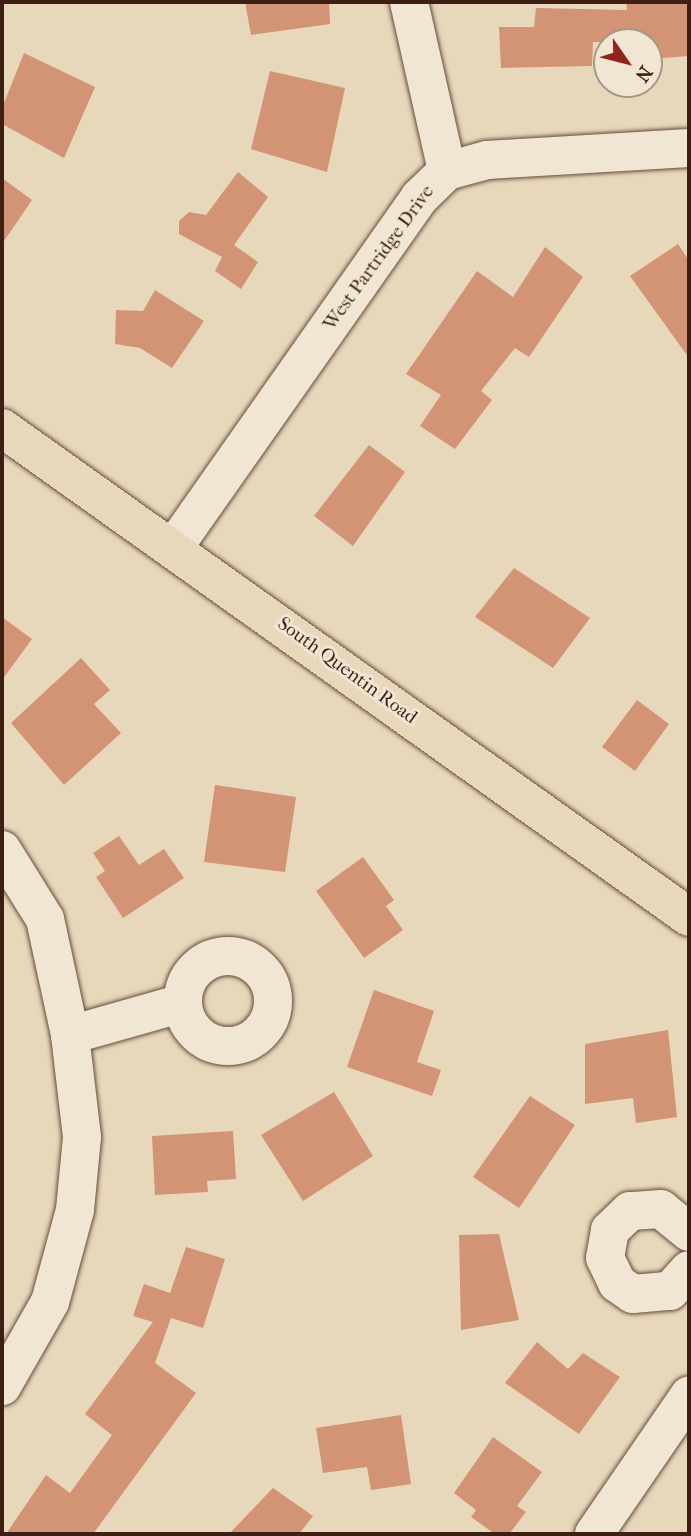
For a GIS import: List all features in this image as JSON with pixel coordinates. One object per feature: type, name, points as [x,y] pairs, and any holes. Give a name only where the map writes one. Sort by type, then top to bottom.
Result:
[{"type":"main road","name":"South Quentin Road","points":[[2,428],[174,547],[689,917]]},
{"type":"street","points":[[409,2],[447,171]]},
{"type":"street","name":"West Partridge Drive","points":[[174,547],[419,198],[447,171],[487,160],[689,148]]},
{"type":"street","points":[[2,850],[44,919],[70,1035],[82,1137],[75,1210],[50,1302],[2,1385]]},
{"type":"street","points":[[70,1035],[183,1003]]},
{"type":"street","points":[[685,1287],[656,1296],[633,1294],[610,1273],[605,1245],[618,1220],[646,1207],[673,1213],[689,1232]]},
{"type":"street","points":[[594,1534],[689,1396]]},
{"type":"building","points":[[245,2],[329,2],[330,24],[251,35]]},
{"type":"building","points":[[626,2],[689,2],[689,56],[663,58],[663,28],[593,28],[592,66],[501,68],[499,27],[534,27],[536,8],[627,10]]},
{"type":"building","points":[[24,53],[95,87],[64,158],[2,124],[2,108]]},
{"type":"building","points":[[270,71],[345,88],[327,172],[251,149]]},
{"type":"building","points":[[238,172],[268,197],[234,245],[258,262],[241,289],[215,271],[222,257],[179,234],[179,221],[189,212],[206,215]]},
{"type":"building","points":[[2,178],[32,200],[2,244]]},
{"type":"building","points":[[678,244],[689,261],[689,358],[630,276]]},
{"type":"building","points":[[545,247],[583,277],[529,357],[515,348],[481,391],[492,400],[455,449],[420,426],[441,395],[406,374],[477,271],[513,297]]},
{"type":"building","points":[[155,290],[204,321],[172,368],[140,348],[115,344],[116,310],[143,311]]},
{"type":"building","points":[[369,445],[405,472],[353,546],[314,516]]},
{"type":"building","points":[[514,568],[590,618],[553,668],[475,617]]},
{"type":"building","points":[[2,617],[32,639],[2,680]]},
{"type":"building","points":[[81,658],[110,690],[94,704],[121,733],[64,785],[11,723]]},
{"type":"building","points":[[637,700],[669,724],[635,771],[602,747]]},
{"type":"building","points":[[215,785],[296,797],[285,872],[204,862]]},
{"type":"building","points":[[119,836],[139,865],[164,849],[184,878],[123,918],[96,877],[105,871],[93,853]]},
{"type":"building","points":[[363,857],[394,900],[386,906],[403,930],[364,958],[316,891]]},
{"type":"building","points":[[374,990],[434,1011],[417,1062],[441,1070],[432,1096],[347,1067]]},
{"type":"building","points":[[668,1030],[677,1117],[636,1123],[633,1098],[585,1104],[585,1044]]},
{"type":"building","points":[[334,1092],[373,1156],[303,1201],[261,1135]]},
{"type":"building","points":[[530,1096],[575,1125],[519,1208],[473,1177]]},
{"type":"building","points":[[233,1131],[236,1179],[207,1181],[208,1192],[155,1195],[152,1136]]},
{"type":"building","points":[[499,1234],[519,1320],[461,1330],[459,1235]]},
{"type":"building","points":[[186,1247],[225,1259],[203,1328],[171,1318],[155,1363],[196,1393],[93,1534],[6,1534],[46,1475],[70,1493],[112,1435],[85,1414],[153,1322],[133,1316],[144,1284],[170,1293]]},
{"type":"building","points":[[537,1342],[568,1369],[583,1353],[620,1377],[579,1434],[505,1383]]},
{"type":"building","points":[[401,1415],[411,1484],[371,1490],[367,1467],[323,1473],[316,1428]]},
{"type":"building","points":[[493,1437],[542,1472],[517,1506],[526,1512],[509,1534],[495,1534],[471,1517],[476,1510],[454,1493]]},
{"type":"building","points":[[273,1488],[313,1516],[299,1534],[229,1534]]}]
